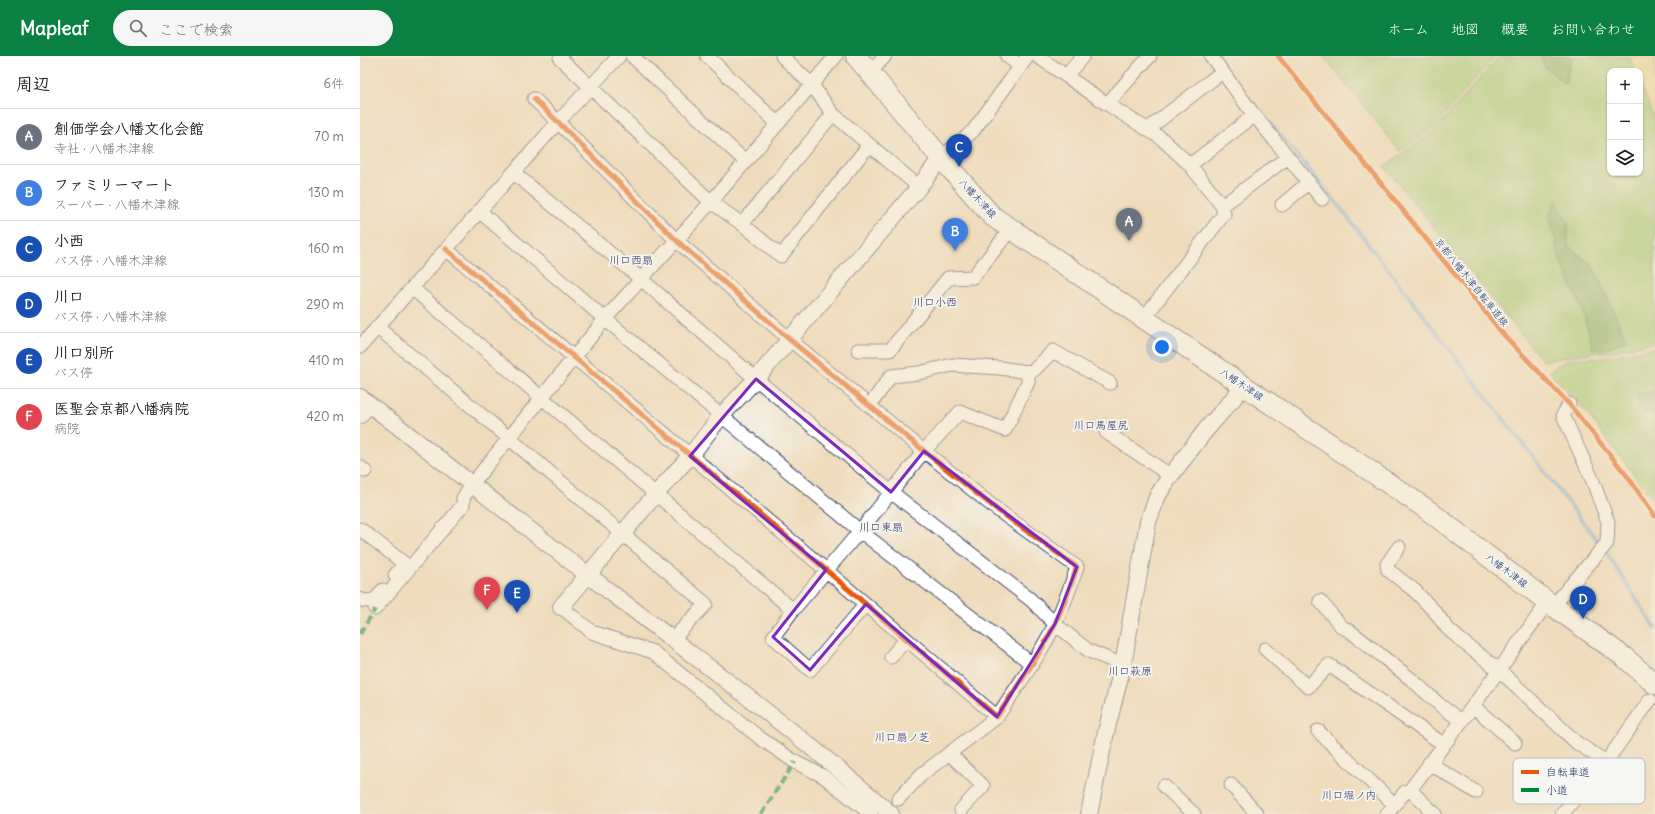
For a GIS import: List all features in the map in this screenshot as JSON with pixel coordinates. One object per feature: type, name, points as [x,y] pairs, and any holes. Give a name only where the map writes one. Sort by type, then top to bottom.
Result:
[{"type":"main road","name":"八幡木津線","points":[[856,56],[941,158],[992,216],[1425,508],[1550,604],[1624,657],[1653,692]]},
{"type":"street","points":[[360,347],[558,122],[619,56]]},
{"type":"street","points":[[632,56],[745,161]]},
{"type":"street","points":[[707,56],[778,124]]},
{"type":"street","points":[[782,56],[812,85],[833,114],[919,187]]},
{"type":"street","points":[[375,609],[463,505],[463,498],[472,484],[605,319],[677,241],[836,56]]},
{"type":"street","points":[[870,73],[884,56]]},
{"type":"street","points":[[871,814],[823,776],[795,762],[760,738],[653,652],[592,632],[561,607],[655,495],[690,456],[722,416],[756,379],[919,187],[941,158],[973,131],[1024,61],[1007,56]]},
{"type":"street","points":[[1037,56],[1107,104],[1161,138],[1190,165],[1222,206],[1224,214],[1144,318]]},
{"type":"street","points":[[1066,76],[1083,56]]},
{"type":"street","points":[[1107,104],[1150,56]]},
{"type":"street","points":[[1211,56],[1255,115],[1322,199]]},
{"type":"street","points":[[560,58],[711,202],[742,224],[781,256],[869,145]]},
{"type":"street","points":[[1148,129],[1222,72]]},
{"type":"street","points":[[534,99],[677,241],[789,339],[924,451],[999,510],[1077,567],[1066,599],[1055,624],[1032,664],[997,717],[922,774],[898,800]]},
{"type":"street","points":[[742,224],[833,114]]},
{"type":"street","points":[[1190,165],[1255,115]]},
{"type":"street","points":[[1222,206],[1288,157]]},
{"type":"street","points":[[514,173],[891,492],[1031,600],[1055,624],[1089,651],[1123,665]]},
{"type":"street","points":[[1282,205],[1309,182]]},
{"type":"street","points":[[479,211],[605,319],[860,531],[1032,664]]},
{"type":"street","points":[[858,350],[890,350],[948,278],[973,277],[1011,229]]},
{"type":"street","points":[[446,249],[574,359],[826,570],[997,717]]},
{"type":"street","points":[[412,288],[655,495],[793,610]]},
{"type":"street","points":[[377,327],[706,604],[672,640]]},
{"type":"street","points":[[870,405],[891,376],[919,373],[952,366],[1000,368],[1028,372],[1034,370],[1053,351],[1110,383]]},
{"type":"street","points":[[866,604],[810,670],[773,637],[793,610],[860,531],[924,451],[960,412],[1005,430],[1028,382],[1028,372]]},
{"type":"street","points":[[1089,814],[1106,732],[1123,665],[1148,522],[1158,494],[1205,431],[1244,386]]},
{"type":"street","points":[[1318,731],[1391,809],[1405,792],[1410,790],[1443,744],[1550,604],[1606,543],[1608,522],[1592,478],[1563,415],[1569,404]]},
{"type":"street","points":[[363,406],[472,484],[843,772],[891,814]]},
{"type":"street","points":[[1106,432],[1171,476]]},
{"type":"street","points":[[360,529],[405,564],[375,600],[364,601],[360,599]]},
{"type":"street","points":[[1399,547],[1387,564],[1388,570],[1415,591],[1436,613],[1447,628],[1499,670],[1577,743],[1600,758]]},
{"type":"street","points":[[1320,601],[1342,627],[1350,631],[1411,679],[1441,706],[1461,721]]},
{"type":"street","points":[[891,657],[906,639]]},
{"type":"street","points":[[1265,649],[1308,688],[1329,665],[1443,744]]},
{"type":"street","points":[[1609,758],[1653,692]]},
{"type":"street","points":[[1473,706],[1515,744]]},
{"type":"street","points":[[948,753],[983,786],[961,810]]},
{"type":"street","points":[[1430,763],[1476,792]]},
{"type":"street","points":[[1231,785],[1257,814]]},
{"type":"street","points":[[1164,786],[1194,814]]},
{"type":"street","points":[[1410,790],[1435,814]]},
{"type":"street","points":[[1562,814],[1570,804]]},
{"type":"highlighted area","points":[[756,379],[891,492],[924,451],[1077,567],[1055,624],[997,717],[866,604],[810,670],[773,637],[826,570],[690,456]]},
{"type":"green space","points":[[1323,56],[1495,56],[1433,128],[1400,151]]},
{"type":"green space","points":[[1499,56],[1541,56],[1545,67],[1565,83],[1572,56],[1629,56],[1634,68],[1607,68],[1607,176],[1643,176],[1643,90],[1655,120],[1655,342],[1611,352],[1591,353],[1543,361],[1384,166],[1434,131]],"holes":[[[1568,222],[1568,246],[1593,266],[1626,340],[1605,349],[1593,349],[1583,312],[1561,262]]]},
{"type":"green space","points":[[1541,56],[1572,56],[1565,84],[1545,67]]},
{"type":"green space","points":[[1556,200],[1568,222],[1568,246],[1593,266],[1626,340],[1605,349],[1593,349],[1583,312],[1561,262],[1549,216]]},
{"type":"green space","points":[[1655,348],[1655,391],[1638,395],[1640,409],[1655,415],[1655,502],[1583,408],[1549,372],[1564,362],[1576,358],[1605,357]]},
{"type":"green space","points":[[1655,391],[1655,415],[1640,409],[1637,395]]},
{"type":"sand","points":[[1629,56],[1655,56],[1655,120],[1643,90],[1643,68],[1634,68]]},
{"type":"waterway","points":[[1264,116],[1332,197],[1601,545]]},
{"type":"waterway","points":[[1605,550],[1655,628]]},
{"type":"marked path","points":[[360,634],[375,609]]},
{"type":"marked path","points":[[761,814],[795,762]]},
{"type":"cycle path","name":"京都八幡木津自転車道線","points":[[1278,56],[1503,334],[1569,404],[1628,477],[1655,516]]},
{"type":"cycle path","points":[[446,249],[826,570],[997,717],[1036,659],[1050,635],[1065,602],[1077,567],[999,511],[789,339],[677,241],[534,99]]},
{"type":"place","name":"小西","points":[[959,167]]},
{"type":"place","name":"創価学会八幡文化会館","points":[[1129,241]]},
{"type":"place","name":"ファミリーマート","points":[[955,251]]},
{"type":"place","name":"医聖会京都八幡病院","points":[[487,610]]},
{"type":"place","name":"川口別所","points":[[517,613]]},
{"type":"place","name":"川口","points":[[1583,619]]},
{"type":"district","name":"川口西扇","points":[[631,260]]},
{"type":"district","name":"川口小西","points":[[935,302]]},
{"type":"district","name":"川口馬屋尻","points":[[1101,425]]},
{"type":"district","name":"川口東扇","points":[[881,527]]},
{"type":"district","name":"川口萩原","points":[[1130,671]]},
{"type":"district","name":"川口扇ノ芝","points":[[902,737]]},
{"type":"district","name":"川口堀ノ内","points":[[1349,795]]}]
